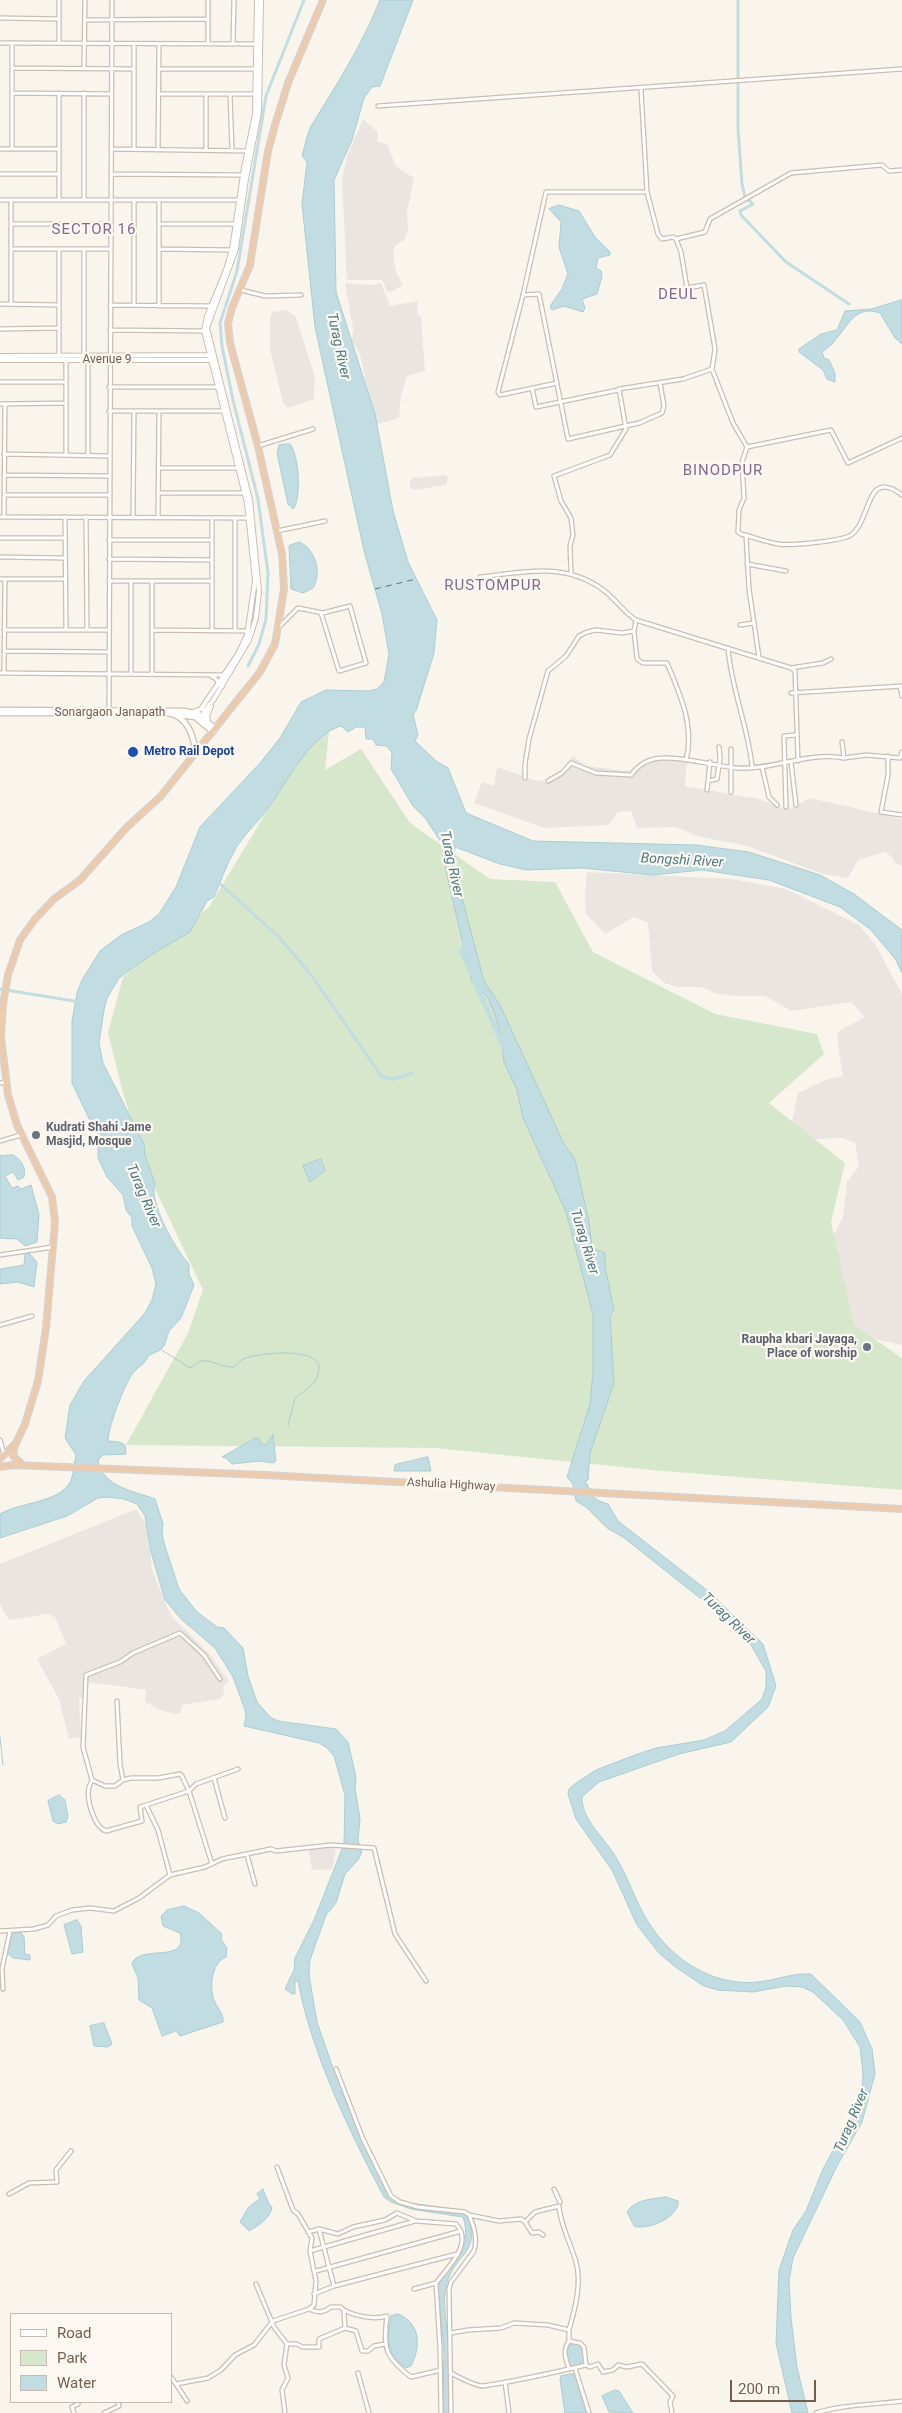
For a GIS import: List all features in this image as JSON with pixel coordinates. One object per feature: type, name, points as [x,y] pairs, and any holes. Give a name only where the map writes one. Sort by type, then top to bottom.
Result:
[{"type":"highway","points":[[26,1466],[18,1463],[12,1456],[32,1404],[43,1355],[54,1222],[52,1196],[22,1135],[3,1082],[2,1002],[20,940],[35,919],[54,899],[80,880],[127,827],[151,806],[214,731],[272,654],[280,627],[284,590],[278,531],[258,446],[234,361],[228,330],[232,308],[250,265],[268,151],[275,125],[293,70],[324,0]]},
{"type":"highway","points":[[2,1457],[16,1443]]},
{"type":"highway","name":"Ashulia Highway","points":[[0,1467],[104,1468],[902,1509]]},
{"type":"main road","name":"Sonargaon Janapath","points":[[0,712],[175,713],[187,725],[196,752]]},
{"type":"main road","points":[[175,713],[193,712],[203,718],[214,731]]},
{"type":"main road","points":[[175,713],[203,718]]},
{"type":"street","points":[[59,0],[59,43]]},
{"type":"street","points":[[84,68],[85,0]]},
{"type":"street","points":[[109,712],[112,0]]},
{"type":"street","points":[[208,0],[208,44]]},
{"type":"street","points":[[233,44],[234,0]]},
{"type":"street","points":[[226,675],[245,648],[252,631],[260,584],[250,500],[204,331],[210,306],[226,270],[232,250],[247,150],[255,125],[259,0]]},
{"type":"street","points":[[203,718],[238,654],[248,631],[256,581],[249,518],[238,468],[222,411],[211,358],[208,325],[236,249],[260,94],[259,0]]},
{"type":"street","points":[[0,18],[59,20]]},
{"type":"street","points":[[85,20],[208,20]]},
{"type":"street","points":[[0,43],[257,44]]},
{"type":"street","points":[[12,43],[12,149]]},
{"type":"street","points":[[134,44],[134,149]]},
{"type":"street","points":[[158,150],[159,44]]},
{"type":"street","points":[[12,68],[134,68]]},
{"type":"street","points":[[159,69],[256,69]]},
{"type":"street","points":[[378,106],[902,69]]},
{"type":"street","points":[[642,88],[647,192],[660,238],[676,239],[705,232],[710,219],[782,177],[799,171],[882,165],[889,171],[902,170]]},
{"type":"street","points":[[12,93],[111,94]]},
{"type":"street","points":[[59,93],[59,200]]},
{"type":"street","points":[[84,94],[84,200]]},
{"type":"street","points":[[160,94],[256,94]]},
{"type":"street","points":[[206,94],[206,150]]},
{"type":"street","points":[[230,94],[232,150]]},
{"type":"street","points":[[0,149],[59,149]]},
{"type":"street","points":[[111,149],[247,150]]},
{"type":"street","points":[[0,174],[59,174]]},
{"type":"street","points":[[110,174],[243,175]]},
{"type":"street","points":[[557,383],[500,395],[498,392],[523,296],[546,192],[647,192]]},
{"type":"street","points":[[0,200],[239,200]]},
{"type":"street","points":[[11,200],[11,304]]},
{"type":"street","points":[[134,200],[134,305]]},
{"type":"street","points":[[159,200],[159,306]]},
{"type":"street","points":[[11,224],[110,224]]},
{"type":"street","points":[[159,224],[236,224]]},
{"type":"street","points":[[676,239],[681,252],[687,288],[704,285],[715,349],[712,369],[733,423],[747,447],[742,462],[744,498],[739,510],[738,532],[746,536],[779,544],[842,538],[852,534],[861,524],[868,509],[870,496],[875,490],[883,488],[895,490],[902,495]]},
{"type":"street","points":[[12,248],[110,249]]},
{"type":"street","points":[[59,249],[59,356]]},
{"type":"street","points":[[84,249],[84,356]]},
{"type":"street","points":[[159,249],[232,250]]},
{"type":"street","points":[[241,290],[265,296],[301,295]]},
{"type":"street","points":[[523,296],[539,294],[568,439],[625,427],[662,413],[664,406],[660,383]]},
{"type":"street","points":[[0,304],[59,305]]},
{"type":"street","points":[[110,305],[210,306]]},
{"type":"street","points":[[0,329],[59,328]]},
{"type":"street","points":[[110,330],[204,331]]},
{"type":"street","name":"Avenue 9","points":[[0,356],[211,358]]},
{"type":"street","name":"Avenue 9","points":[[0,360],[88,360],[109,358]]},
{"type":"street","points":[[66,360],[66,455]]},
{"type":"street","points":[[88,360],[88,455]]},
{"type":"street","points":[[532,388],[536,407],[639,385],[683,379],[712,369]]},
{"type":"street","points":[[0,382],[66,382]]},
{"type":"street","points":[[109,387],[217,387]]},
{"type":"street","points":[[572,573],[570,546],[573,536],[570,518],[554,476],[610,455],[626,429],[618,390]]},
{"type":"street","points":[[0,404],[66,403]]},
{"type":"street","points":[[5,404],[2,517],[249,518]]},
{"type":"street","points":[[109,411],[222,411]]},
{"type":"street","points":[[133,518],[134,411]]},
{"type":"street","points":[[158,411],[158,518]]},
{"type":"street","points":[[258,446],[312,429]]},
{"type":"street","points":[[747,447],[831,430],[848,463],[902,438]]},
{"type":"street","points":[[4,454],[109,456]]},
{"type":"street","points":[[158,468],[238,468]]},
{"type":"street","points":[[4,476],[109,476]]},
{"type":"street","points":[[158,493],[244,493]]},
{"type":"street","points":[[4,495],[109,495]]},
{"type":"street","points":[[65,517],[66,630]]},
{"type":"street","points":[[86,517],[87,630]]},
{"type":"street","points":[[212,518],[212,631]]},
{"type":"street","points":[[235,518],[235,631]]},
{"type":"street","points":[[278,531],[325,521]]},
{"type":"street","points":[[746,536],[747,564],[759,657]]},
{"type":"street","points":[[0,538],[65,538]]},
{"type":"street","points":[[109,540],[212,540]]},
{"type":"street","points":[[0,557],[65,558]]},
{"type":"street","points":[[109,559],[212,560]]},
{"type":"street","points":[[747,564],[786,571]]},
{"type":"street","points":[[480,577],[542,570],[572,573],[603,590],[624,613],[636,620],[791,668],[795,671],[793,693],[798,761]]},
{"type":"street","points":[[5,579],[2,673],[226,675]]},
{"type":"street","points":[[0,580],[65,579]]},
{"type":"street","points":[[109,580],[212,581]]},
{"type":"street","points":[[131,581],[131,674]]},
{"type":"street","points":[[152,581],[152,674]]},
{"type":"street","points":[[280,627],[298,608],[321,613],[350,606],[366,663],[339,671],[321,613]]},
{"type":"street","points":[[636,620],[634,631],[636,654],[640,662],[667,663],[688,720],[690,737],[686,760]]},
{"type":"street","points":[[740,625],[754,623]]},
{"type":"street","points":[[4,630],[109,630]]},
{"type":"street","points":[[152,630],[248,631]]},
{"type":"street","points":[[525,778],[529,740],[548,671],[566,656],[579,636],[586,632],[596,630],[622,633],[634,631]]},
{"type":"street","points":[[728,648],[730,674],[750,745],[752,766]]},
{"type":"street","points":[[4,651],[109,652]]},
{"type":"street","points":[[791,668],[823,663],[831,659]]},
{"type":"street","points":[[205,675],[215,678],[220,686]]},
{"type":"street","points":[[203,718],[203,713],[214,699],[220,686]]},
{"type":"street","points":[[793,693],[901,686],[902,696]]},
{"type":"street","points":[[786,807],[784,736],[797,735]]},
{"type":"street","points":[[842,742],[844,758]]},
{"type":"street","points":[[708,781],[717,779],[719,747]]},
{"type":"street","points":[[731,749],[731,792]]},
{"type":"street","points":[[548,781],[562,773],[572,763],[596,773],[631,775],[637,766],[647,760],[662,758],[710,762],[741,768],[784,764],[820,756],[844,758],[866,755],[901,758],[902,752]]},
{"type":"street","points":[[888,756],[887,782],[881,812],[902,815]]},
{"type":"street","points":[[707,790],[710,762]]},
{"type":"street","points":[[791,762],[796,805]]},
{"type":"street","points":[[762,767],[769,797],[777,806]]},
{"type":"street","points":[[0,1141],[22,1135]]},
{"type":"street","points":[[0,1255],[53,1247]]},
{"type":"street","points":[[0,1325],[32,1316]]},
{"type":"street","points":[[0,1440],[2,1457]]},
{"type":"street","points":[[220,1679],[204,1655],[180,1633],[133,1653],[120,1662],[86,1675],[83,1747],[92,1780],[89,1788],[93,1816],[104,1830],[142,1821],[140,1808],[189,1790],[196,1784],[238,1769]]},
{"type":"street","points":[[117,1702],[120,1764],[123,1780]]},
{"type":"street","points":[[92,1780],[105,1786],[115,1786],[123,1780],[180,1774],[189,1790],[212,1864]]},
{"type":"street","points":[[214,1778],[225,1818]]},
{"type":"street","points":[[146,1805],[158,1830],[170,1875]]},
{"type":"street","points":[[0,1931],[34,1929],[48,1925],[56,1916],[72,1910],[90,1908],[114,1911],[139,1898],[170,1875],[205,1867],[222,1859],[270,1849],[276,1851],[342,1846],[374,1848],[395,1934],[426,1981]]},
{"type":"street","points":[[247,1855],[255,1884]]},
{"type":"street","points":[[3,1989],[2,1969],[10,1931]]},
{"type":"street","points":[[336,2069],[363,2139],[391,2196],[400,2202],[418,2207],[458,2210],[469,2215],[499,2221],[521,2219],[532,2232],[539,2232],[544,2235]]},
{"type":"street","points":[[9,2194],[28,2183],[57,2182],[56,2170],[71,2151]]},
{"type":"street","points":[[176,2384],[208,2378],[221,2370],[235,2355],[254,2345],[273,2321],[309,2309],[314,2305],[316,2271],[310,2251],[312,2238],[298,2214],[293,2210],[277,2167]]},
{"type":"street","points":[[554,2189],[560,2202]]},
{"type":"street","points":[[525,2222],[535,2212],[559,2206],[579,2277],[569,2330],[569,2341],[565,2346],[564,2355],[568,2369]]},
{"type":"street","points":[[308,2232],[319,2229],[338,2234],[353,2227],[385,2220],[397,2213],[416,2221],[456,2224],[462,2231],[463,2243],[458,2254],[436,2283],[414,2288]]},
{"type":"street","points":[[451,2413],[449,2290],[451,2282],[474,2251],[476,2245],[469,2215]]},
{"type":"street","points":[[310,2251],[416,2221]]},
{"type":"street","points":[[319,2229],[334,2286]]},
{"type":"street","points":[[316,2271],[462,2231]]},
{"type":"street","points":[[314,2294],[334,2286],[458,2254]]},
{"type":"street","points":[[436,2283],[441,2370],[441,2413]]},
{"type":"street","points":[[256,2284],[274,2327],[286,2344],[284,2365],[288,2378],[282,2390],[285,2413]]},
{"type":"street","points":[[309,2309],[316,2313],[325,2312],[331,2307],[340,2307],[344,2311],[372,2317],[387,2316],[385,2344],[396,2367],[411,2378],[441,2370]]},
{"type":"street","points":[[344,2311],[345,2328]]},
{"type":"street","points":[[451,2333],[500,2328],[514,2323],[548,2325],[569,2330]]},
{"type":"street","points":[[286,2344],[297,2344],[302,2347],[319,2347],[318,2340],[345,2328],[356,2331],[362,2351],[368,2351],[374,2346],[385,2344]]},
{"type":"street","points":[[569,2341],[580,2343],[584,2347],[586,2365]]},
{"type":"street","points":[[450,2373],[480,2385],[533,2378],[586,2365],[590,2367],[598,2364],[603,2372],[608,2372],[618,2365],[627,2367],[642,2364],[672,2396],[670,2402],[672,2413]]},
{"type":"street","points":[[575,2368],[590,2413]]},
{"type":"street","points":[[358,2373],[369,2413]]},
{"type":"street","points":[[172,2378],[188,2401]]},
{"type":"street","points":[[505,2382],[509,2413]]},
{"type":"street","points":[[816,2413],[863,2403],[883,2404],[902,2401]]},
{"type":"street","points":[[104,2413],[119,2406],[118,2403]]},
{"type":"street","points":[[74,2413],[72,2407],[78,2404]]},
{"type":"shaded area","points":[[363,119],[378,132],[377,142],[387,144],[396,166],[414,178],[407,212],[408,231],[405,239],[395,246],[393,253],[396,272],[403,285],[391,292],[387,291],[382,280],[347,280],[342,180],[347,156]]},
{"type":"shaded area","points":[[345,283],[372,285],[381,283],[390,306],[418,301],[417,313],[421,317],[425,371],[407,376],[401,396],[399,418],[375,425],[359,352],[352,341],[353,328]]},
{"type":"shaded area","points":[[286,310],[296,317],[315,377],[314,399],[288,408],[283,403],[270,349],[270,316],[273,312]]},
{"type":"shaded area","points":[[448,476],[446,485],[414,490],[410,487],[410,481],[413,478]]},
{"type":"shaded area","points":[[573,756],[586,766],[629,771],[642,761],[660,756],[680,756],[690,758],[686,768],[685,786],[759,799],[782,808],[791,808],[810,798],[902,819],[902,866],[895,863],[892,857],[885,852],[858,860],[848,878],[823,874],[747,846],[697,836],[676,827],[637,828],[631,811],[618,812],[609,825],[544,828],[474,803],[482,782],[494,786],[497,767],[534,780],[551,782]]},
{"type":"shaded area","points":[[587,872],[732,879],[786,889],[859,925],[875,944],[902,994],[902,1345],[874,1339],[854,1325],[833,1236],[843,1217],[847,1182],[859,1166],[855,1143],[842,1138],[816,1139],[804,1135],[792,1121],[798,1093],[826,1080],[843,1076],[837,1038],[839,1031],[865,1017],[851,1002],[791,1011],[765,996],[736,996],[714,993],[701,987],[678,987],[664,983],[652,971],[648,923],[634,917],[605,934],[586,914]]},
{"type":"shaded area","points":[[136,1509],[147,1526],[152,1569],[173,1618],[209,1653],[229,1681],[223,1686],[224,1694],[220,1699],[182,1705],[181,1712],[177,1714],[163,1711],[145,1702],[146,1690],[87,1682],[86,1697],[79,1698],[81,1737],[69,1739],[59,1699],[37,1659],[66,1644],[55,1617],[47,1614],[9,1620],[0,1604],[0,1564]]},
{"type":"shaded area","points":[[327,1846],[336,1849],[332,1869],[312,1870],[308,1847]]},
{"type":"green space","points":[[332,703],[325,770],[361,749],[410,823],[490,879],[555,882],[593,952],[715,1014],[817,1034],[824,1054],[769,1103],[845,1163],[831,1222],[854,1325],[902,1358],[902,1490],[651,1470],[435,1448],[126,1445],[188,1333],[203,1290],[150,1178],[123,1093],[108,1033],[123,977],[209,907]]},
{"type":"water","name":"Bongshi River","points":[[380,0],[413,0],[380,86],[372,87],[364,98],[352,140],[334,180],[336,292],[375,414],[393,511],[408,562],[437,620],[434,653],[416,711],[413,714],[418,735],[415,741],[436,761],[448,768],[466,813],[533,841],[696,845],[749,852],[820,875],[854,894],[902,930],[902,973],[896,960],[871,930],[840,907],[769,880],[702,870],[653,875],[582,868],[526,870],[500,864],[455,847],[453,862],[455,872],[484,981],[500,1005],[563,1142],[575,1160],[589,1222],[592,1248],[605,1253],[605,1267],[614,1310],[610,1316],[614,1383],[590,1453],[588,1480],[585,1481],[593,1496],[608,1504],[618,1521],[708,1591],[763,1644],[776,1686],[768,1707],[731,1742],[679,1754],[599,1782],[582,1797],[586,1814],[595,1830],[613,1852],[651,1927],[675,1954],[705,1973],[722,1979],[740,1982],[758,1982],[811,1974],[860,2022],[872,2049],[875,2074],[862,2122],[837,2166],[793,2258],[789,2281],[791,2318],[797,2367],[808,2413],[792,2413],[776,2343],[779,2270],[793,2230],[806,2211],[823,2169],[856,2108],[862,2088],[863,2073],[860,2047],[843,2020],[813,1992],[802,1987],[786,1986],[753,1992],[717,1990],[702,1985],[674,1966],[659,1953],[637,1925],[612,1870],[576,1819],[568,1794],[569,1789],[576,1783],[596,1770],[656,1748],[704,1740],[725,1731],[762,1699],[766,1687],[766,1671],[739,1629],[623,1537],[607,1528],[586,1507],[576,1501],[573,1484],[567,1477],[590,1404],[593,1371],[593,1314],[566,1212],[523,1118],[517,1090],[504,1062],[501,1036],[495,1015],[488,998],[472,982],[448,880],[445,864],[447,851],[425,818],[413,806],[391,769],[392,753],[387,746],[376,745],[373,739],[366,739],[365,727],[356,727],[348,732],[341,726],[329,731],[318,740],[297,764],[263,815],[239,843],[214,897],[207,901],[190,932],[154,953],[119,978],[107,998],[99,1043],[103,1063],[144,1144],[145,1156],[155,1183],[154,1191],[159,1213],[177,1248],[189,1264],[189,1274],[194,1285],[181,1318],[169,1331],[164,1346],[148,1356],[145,1362],[135,1370],[121,1396],[108,1441],[119,1442],[125,1445],[126,1454],[103,1455],[98,1460],[101,1469],[112,1482],[120,1487],[155,1499],[163,1524],[162,1534],[165,1546],[179,1589],[197,1612],[217,1627],[224,1628],[243,1648],[248,1676],[257,1702],[270,1717],[278,1721],[336,1729],[348,1742],[356,1777],[355,1788],[360,1819],[358,1840],[362,1852],[358,1860],[345,1874],[336,1903],[326,1915],[310,1960],[309,1975],[317,2022],[333,2068],[341,2084],[346,2102],[389,2194],[402,2202],[461,2210],[467,2213],[472,2236],[470,2244],[451,2272],[445,2290],[449,2359],[449,2413],[443,2413],[444,2351],[438,2287],[465,2237],[463,2217],[411,2209],[391,2202],[384,2197],[333,2092],[312,2036],[298,1981],[295,1981],[295,1994],[285,1989],[294,1970],[295,1958],[314,1920],[344,1844],[345,1795],[334,1756],[319,1743],[244,1726],[245,1710],[233,1677],[215,1648],[181,1619],[165,1600],[151,1552],[145,1516],[137,1504],[124,1499],[98,1498],[67,1516],[0,1538],[0,1514],[57,1494],[65,1489],[70,1482],[76,1455],[65,1438],[70,1405],[84,1381],[145,1313],[152,1300],[156,1284],[152,1268],[132,1226],[132,1218],[126,1210],[123,1195],[107,1177],[98,1158],[98,1137],[72,1083],[72,1021],[77,993],[82,980],[100,951],[121,935],[149,922],[159,914],[176,887],[200,827],[261,762],[280,738],[301,702],[326,690],[368,691],[377,689],[384,682],[389,654],[382,614],[364,551],[315,327],[302,204],[307,162],[302,156],[309,131],[358,48]]},
{"type":"water","points":[[559,205],[579,211],[595,237],[610,252],[610,255],[598,258],[596,268],[601,271],[602,276],[597,294],[582,299],[585,308],[583,312],[564,306],[552,310],[550,306],[562,289],[568,274],[559,247],[561,222],[549,209]]},
{"type":"water","points":[[902,300],[902,344],[895,338],[880,313],[870,311],[854,317],[830,346],[822,352],[824,358],[829,360],[835,373],[835,382],[827,379],[823,370],[799,352],[799,349],[821,334],[837,330],[845,311],[871,309]]},
{"type":"water","points":[[290,444],[296,457],[298,476],[298,496],[293,509],[288,504],[277,453],[279,445]]},
{"type":"water","points":[[299,542],[310,550],[317,569],[316,582],[313,588],[303,593],[291,589],[289,546]]},
{"type":"water","points":[[13,1155],[18,1158],[25,1170],[24,1177],[18,1180],[13,1172],[5,1176],[12,1188],[18,1186],[21,1189],[31,1185],[39,1215],[37,1242],[25,1246],[17,1239],[0,1238],[0,1156]]},
{"type":"water","points":[[321,1159],[325,1171],[310,1182],[303,1166]]},
{"type":"water","points":[[29,1253],[37,1262],[34,1287],[18,1282],[0,1284],[0,1269],[24,1265],[25,1254]]},
{"type":"water","points":[[273,1435],[276,1461],[274,1463],[259,1461],[232,1464],[222,1457],[255,1438],[259,1439],[262,1445],[266,1445]]},
{"type":"water","points":[[428,1457],[431,1471],[394,1471],[395,1465]]},
{"type":"water","points":[[59,1795],[65,1800],[68,1817],[66,1822],[58,1824],[53,1821],[48,1801]]},
{"type":"water","points":[[184,1906],[199,1913],[222,1934],[221,1939],[227,1948],[226,1957],[221,1960],[215,1969],[212,1982],[214,2000],[221,2013],[223,2022],[180,2036],[176,2031],[162,2036],[152,2008],[139,2000],[138,1978],[132,1964],[136,1958],[144,1955],[171,1951],[177,1948],[181,1943],[180,1933],[163,1926],[161,1916],[167,1910]]},
{"type":"water","points":[[77,1920],[81,1926],[83,1952],[72,1954],[64,1925]]},
{"type":"water","points":[[20,1932],[24,1936],[25,1954],[30,1955],[30,1960],[13,1958],[7,1953],[10,1933]]},
{"type":"water","points":[[104,2023],[112,2044],[108,2047],[94,2046],[90,2026]]},
{"type":"water","points":[[263,2189],[272,2207],[271,2211],[264,2221],[249,2231],[240,2222],[248,2208],[260,2199],[257,2194]]},
{"type":"water","points":[[666,2197],[678,2201],[674,2212],[654,2225],[634,2226],[627,2212],[630,2208],[645,2200]]},
{"type":"water","points":[[398,2314],[411,2323],[417,2336],[414,2359],[411,2366],[406,2368],[394,2357],[389,2345],[391,2316]]},
{"type":"water","points":[[568,2345],[582,2346],[585,2364],[569,2368],[567,2359]]},
{"type":"water","points":[[575,2374],[587,2413],[565,2413],[560,2380],[561,2376]]},
{"type":"water","points":[[615,2390],[619,2391],[633,2413],[609,2412],[602,2396]]},
{"type":"waterway","points":[[248,666],[259,644],[266,619],[268,573],[258,499],[233,400],[222,346],[220,323],[237,271],[266,96],[304,0]]},
{"type":"waterway","points":[[738,0],[738,129],[742,184],[745,197],[753,204],[740,211],[741,215],[786,262],[849,304]]},
{"type":"waterway","points":[[217,881],[279,937],[312,976],[382,1077],[393,1079],[413,1073]]},
{"type":"waterway","name":"Turag River","points":[[466,940],[462,952],[472,974]]},
{"type":"waterway","name":"Turag River","points":[[475,982],[505,1050]]},
{"type":"waterway","points":[[0,989],[80,1002]]},
{"type":"waterway","points":[[160,1349],[190,1368],[204,1361],[234,1367],[243,1359],[250,1357],[284,1353],[314,1359],[319,1365],[317,1377],[312,1385],[295,1398],[288,1426]]},
{"type":"waterway","points":[[0,1737],[3,1765]]},
{"type":"ferry route","points":[[375,589],[416,579]]},
{"type":"place","name":"Metro Rail Depot","points":[[133,752]]},
{"type":"place","name":"Kudrati Shahi Jame Masjid, Mosque","points":[[36,1135]]},
{"type":"place","name":"Raupha kbari Jayaga, Place of worship","points":[[867,1347]]},
{"type":"district","name":"SECTOR 16","points":[[94,230]]},
{"type":"district","name":"DEUL","points":[[678,295]]},
{"type":"district","name":"BINODPUR","points":[[723,471]]},
{"type":"district","name":"RUSTOMPUR","points":[[493,586]]}]
